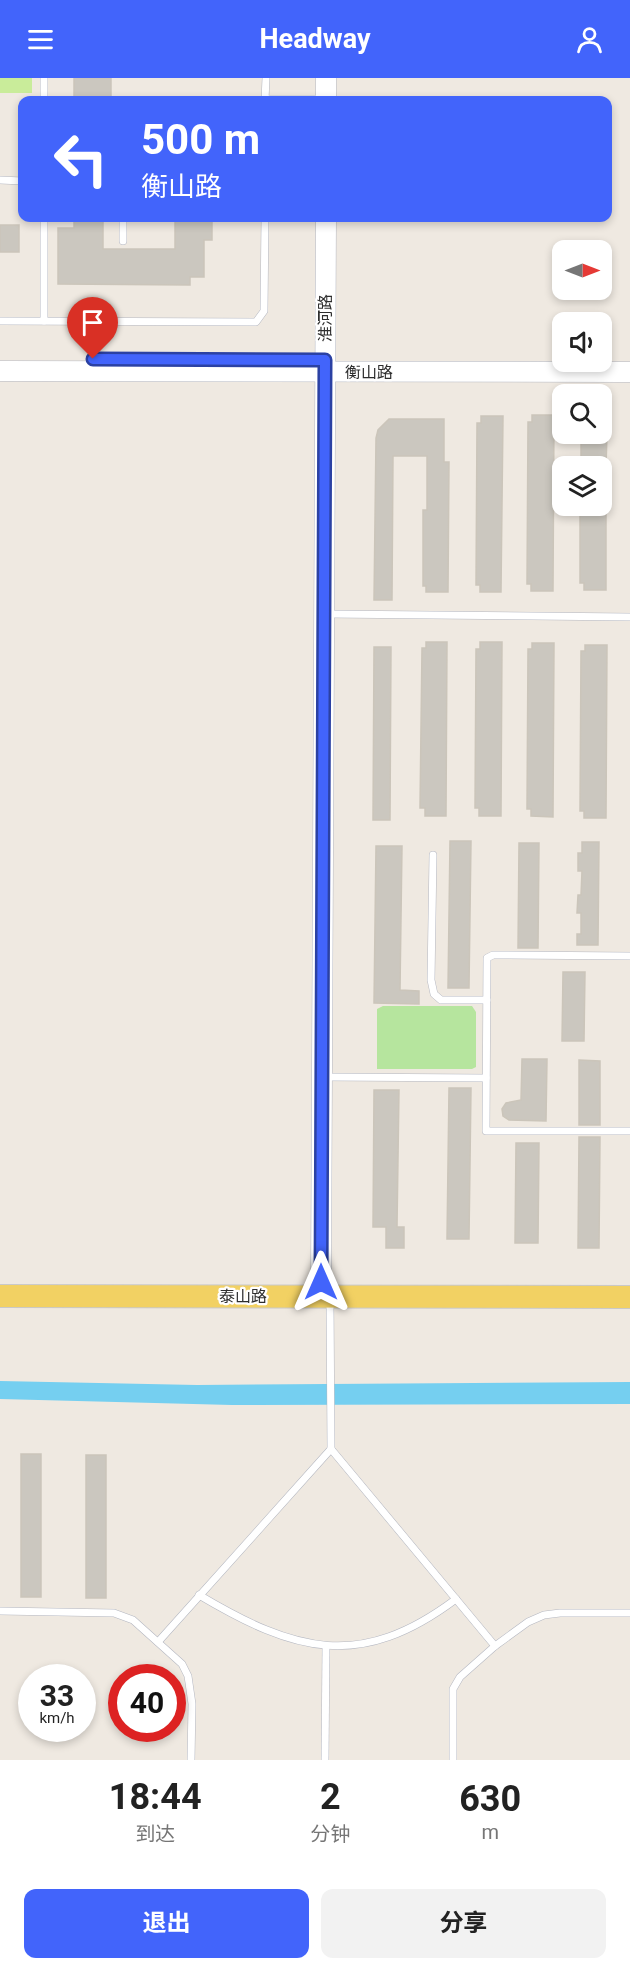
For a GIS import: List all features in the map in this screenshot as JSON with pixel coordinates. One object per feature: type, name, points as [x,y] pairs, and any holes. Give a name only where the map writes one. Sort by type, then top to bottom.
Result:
[{"type":"main road","name":"泰山路","points":[[0,1281],[630,1298]]},
{"type":"main road","name":"泰山路","points":[[0,1296],[630,1283]]},
{"type":"street","points":[[326,78],[326,96]]},
{"type":"street","name":"淮河路","points":[[326,222],[322,1077],[326,1289]]},
{"type":"street","name":"衡山路","points":[[0,359],[630,372]]},
{"type":"street","name":"衡山路","points":[[0,371],[552,360]]},
{"type":"street","points":[[612,360],[630,360]]},
{"type":"lane","points":[[44,78],[44,96]]},
{"type":"lane","points":[[266,78],[266,96]]},
{"type":"lane","points":[[0,180],[18,181]]},
{"type":"lane","points":[[44,222],[44,321]]},
{"type":"lane","points":[[123,222],[123,241]]},
{"type":"lane","points":[[0,321],[256,322],[264,311],[265,222]]},
{"type":"lane","points":[[324,614],[630,617]]},
{"type":"lane","points":[[433,855],[431,980],[434,994],[441,1000],[486,1000]]},
{"type":"lane","points":[[630,956],[493,955],[487,958],[486,1000],[486,1131],[630,1131]]},
{"type":"lane","points":[[322,1077],[486,1078]]},
{"type":"lane","points":[[326,1289],[330,1449],[495,1646]]},
{"type":"lane","points":[[158,1642],[330,1449]]},
{"type":"lane","points":[[199,1595],[259,1628],[289,1640],[326,1646],[384,1640],[429,1620],[456,1599]]},
{"type":"lane","points":[[0,1611],[114,1613],[133,1620],[182,1664],[188,1676],[192,1704],[191,1760]]},
{"type":"lane","points":[[453,1760],[453,1689],[460,1677],[495,1646],[528,1622],[544,1615],[560,1612],[630,1613]]},
{"type":"lane","points":[[325,1760],[326,1646]]},
{"type":"green space","points":[[0,78],[32,78],[32,93],[0,93]]},
{"type":"green space","points":[[383,1006],[472,1006],[476,1012],[476,1067],[472,1069],[377,1069],[377,1009]]},
{"type":"water","points":[[0,1381],[197,1385],[630,1382],[630,1404],[232,1405],[0,1399]]},
{"type":"building","points":[[74,78],[111,78],[111,96],[74,96]]},
{"type":"building","points":[[74,222],[103,222],[103,249],[175,249],[175,222],[212,222],[212,240],[204,240],[204,277],[190,277],[190,285],[58,284],[58,228],[74,228]]},
{"type":"building","points":[[0,225],[19,225],[19,252],[0,252]]},
{"type":"building","points":[[532,415],[552,415],[553,591],[531,591],[531,584],[527,584],[528,422],[532,422]]},
{"type":"building","points":[[481,416],[503,416],[501,592],[480,592],[480,585],[476,585],[477,423],[481,423]]},
{"type":"building","points":[[389,419],[444,419],[444,462],[449,462],[448,592],[426,592],[426,586],[423,586],[423,510],[427,510],[427,456],[393,456],[392,600],[374,600],[376,438],[378,430]]},
{"type":"building","points":[[581,444],[607,444],[606,456],[581,456]]},
{"type":"building","points":[[580,516],[606,516],[606,590],[584,590],[584,583],[580,583]]},
{"type":"building","points":[[426,642],[447,642],[446,816],[425,816],[425,808],[420,808],[422,648],[426,648]]},
{"type":"building","points":[[480,642],[502,642],[501,816],[479,816],[479,808],[475,808],[476,649],[480,649]]},
{"type":"building","points":[[532,643],[554,643],[553,817],[531,816],[531,809],[527,809],[528,649],[532,649]]},
{"type":"building","points":[[585,645],[607,645],[606,818],[584,818],[584,811],[580,811],[581,651],[585,651]]},
{"type":"building","points":[[374,647],[391,647],[390,820],[373,820]]},
{"type":"building","points":[[450,841],[471,841],[469,988],[448,988]]},
{"type":"building","points":[[582,842],[599,842],[598,945],[577,945],[577,934],[581,934],[581,913],[577,913],[578,895],[581,895],[582,871],[578,871],[578,853],[582,853]]},
{"type":"building","points":[[519,843],[539,843],[538,948],[518,948]]},
{"type":"building","points":[[376,846],[402,846],[400,990],[419,991],[419,1004],[374,1003]]},
{"type":"building","points":[[563,972],[585,972],[584,1041],[562,1041]]},
{"type":"building","points":[[522,1059],[547,1059],[546,1121],[509,1120],[503,1116],[502,1109],[506,1103],[521,1100]]},
{"type":"building","points":[[579,1060],[600,1061],[600,1125],[579,1125]]},
{"type":"building","points":[[449,1088],[471,1088],[469,1239],[447,1239]]},
{"type":"building","points":[[374,1090],[399,1090],[397,1227],[404,1227],[404,1248],[386,1248],[386,1227],[373,1227]]},
{"type":"building","points":[[579,1137],[600,1137],[599,1248],[578,1248]]},
{"type":"building","points":[[516,1143],[539,1143],[538,1243],[515,1243]]},
{"type":"building","points":[[21,1454],[41,1454],[41,1597],[21,1597]]},
{"type":"building","points":[[86,1455],[106,1455],[106,1598],[86,1598]]},
{"type":"route","points":[[93,359],[325,360],[321,1282]]}]
